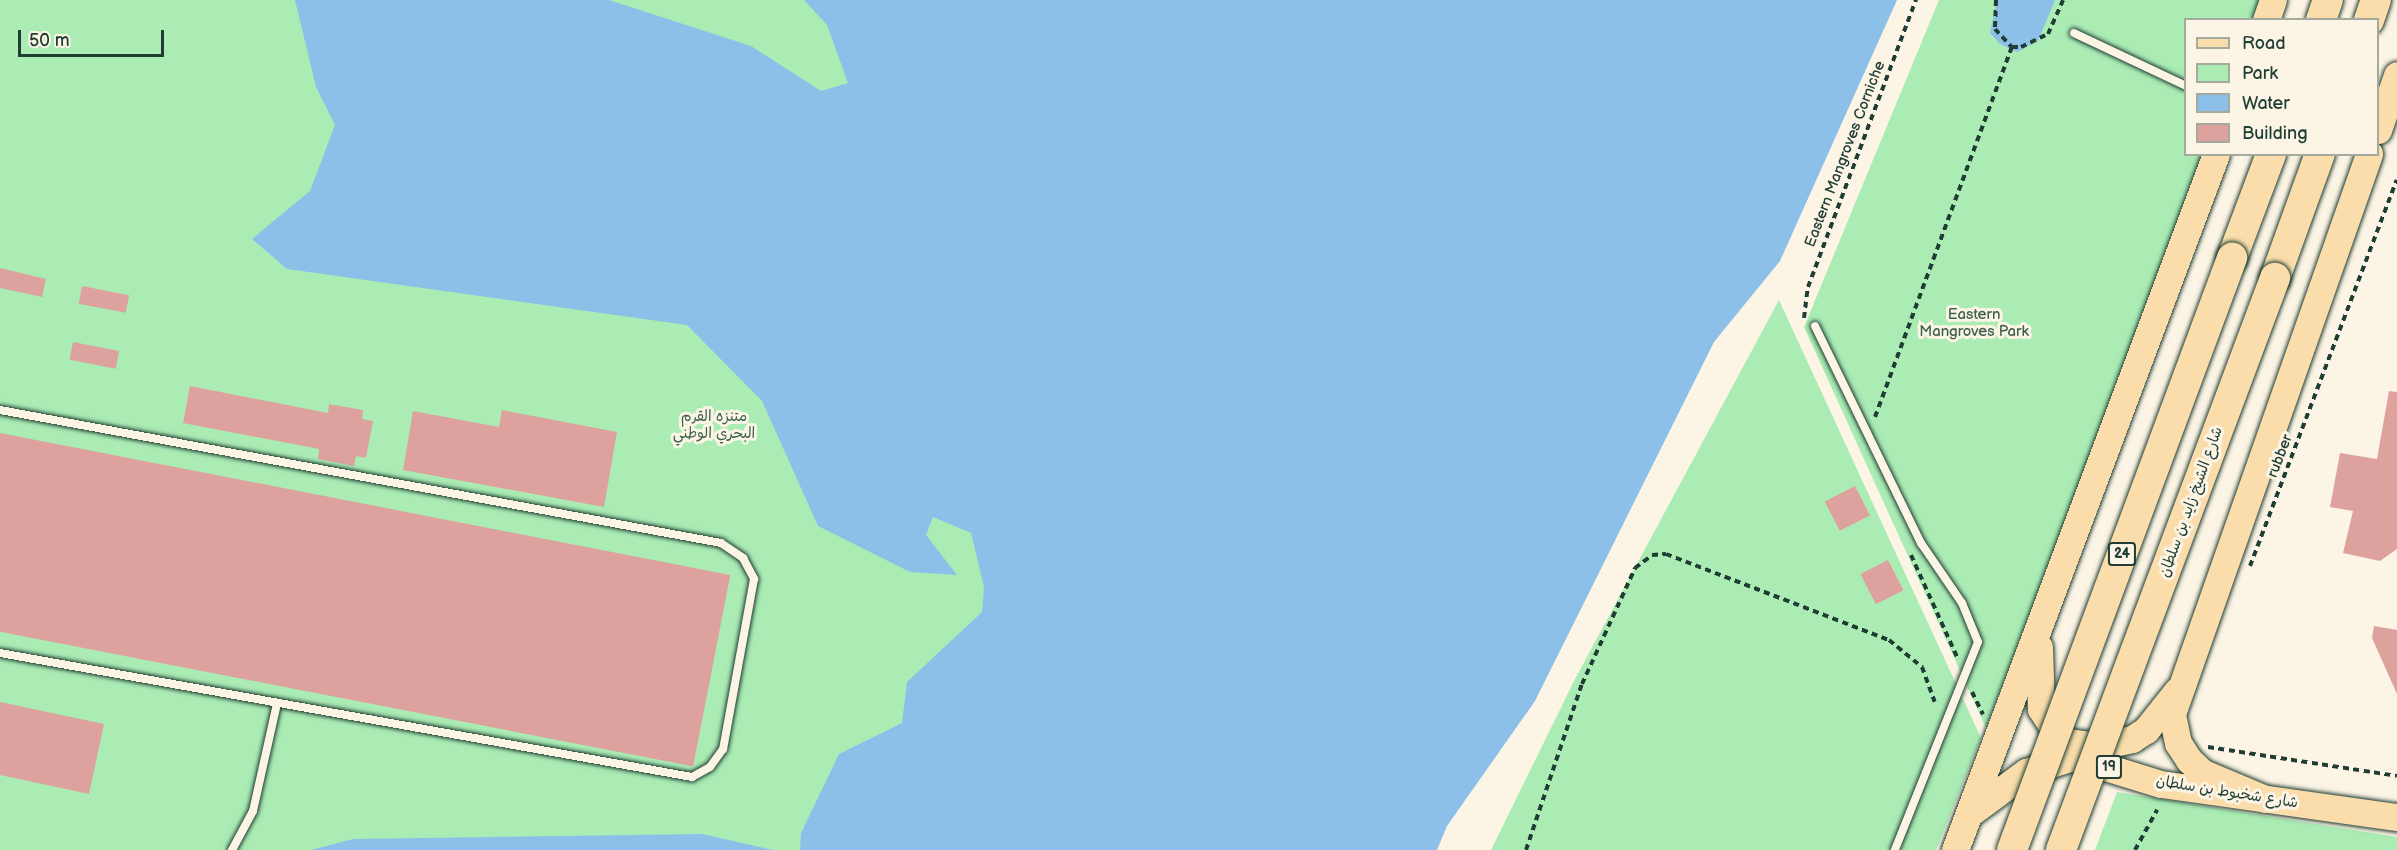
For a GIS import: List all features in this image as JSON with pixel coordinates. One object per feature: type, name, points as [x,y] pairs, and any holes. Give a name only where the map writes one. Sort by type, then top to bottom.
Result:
[{"type":"highway","points":[[2322,18],[2328,0]]},
{"type":"highway","points":[[2370,18],[2376,0]]},
{"type":"highway","name":"24","points":[[2012,850],[2270,156]]},
{"type":"highway","name":"شارع الشيخ زايد بن سلطان","points":[[2061,850],[2319,156]]},
{"type":"main road","points":[[2267,18],[2273,0]]},
{"type":"main road","points":[[2379,127],[2397,75]]},
{"type":"main road","points":[[1955,850],[2215,156]]},
{"type":"main road","points":[[2265,799],[2204,773],[2185,755],[2172,714],[2179,688],[2368,156]]},
{"type":"main road","points":[[2040,625],[2041,708],[2056,734],[2069,742],[2099,746],[2132,739],[2146,730],[2179,688]]},
{"type":"main road","name":"شارع شخبوط بن سلطان","points":[[1968,815],[2026,772],[2073,757],[2160,784],[2397,817]]},
{"type":"lane","points":[[2074,33],[2184,85]]},
{"type":"lane","points":[[1815,326],[1869,432],[1921,543],[1962,603],[1978,642],[1967,681],[1895,850]]},
{"type":"lane","points":[[0,410],[721,543],[743,558],[754,579],[723,749],[710,767],[692,777],[0,653]]},
{"type":"lane","points":[[232,850],[253,811],[277,704]]},
{"type":"path","name":"Eastern Mangroves Corniche","points":[[1804,317],[1808,287],[1916,0]]},
{"type":"path","points":[[1996,0],[1995,28],[2012,47]]},
{"type":"path","points":[[2012,47],[2041,42],[2063,0]]},
{"type":"path","points":[[1869,432],[2012,47]]},
{"type":"path","name":"rubber","points":[[2246,578],[2397,180]]},
{"type":"path","points":[[1526,850],[1582,684],[1635,568],[1652,555],[1666,554],[1889,640],[1922,667],[1935,702]]},
{"type":"path","points":[[2200,744],[2397,776]]},
{"type":"path","points":[[2135,850],[2157,810]]},
{"type":"green space","name":"متنزه القرم البحري الوطني","points":[[0,0],[1629,0],[1225,850],[0,850]]},
{"type":"green space","name":"Eastern Mangroves Park","points":[[1939,0],[2261,0],[2255,18],[2184,18],[2184,156],[2205,156],[1986,728],[1804,327]]},
{"type":"green space","points":[[1779,300],[1981,738],[1936,850],[1491,850],[1574,681]]},
{"type":"green space","points":[[2117,792],[2397,837],[2397,850],[2095,850]]},
{"type":"water","points":[[295,0],[609,0],[751,46],[821,91],[848,83],[827,25],[804,0],[1897,0],[1780,261],[1714,342],[1535,701],[1447,826],[1437,850],[800,850],[801,833],[839,754],[902,723],[907,682],[982,612],[984,587],[971,533],[933,517],[926,535],[957,575],[910,572],[818,526],[762,401],[687,325],[287,269],[252,239],[310,191],[335,125],[316,87]]},
{"type":"water","points":[[1997,0],[2055,0],[2038,41],[2017,52],[2000,44],[1990,33]]},
{"type":"water","points":[[702,834],[773,850],[311,850],[353,839]]},
{"type":"building","points":[[0,268],[46,279],[42,297],[0,288]]},
{"type":"building","points":[[82,286],[129,295],[126,313],[79,304]]},
{"type":"building","points":[[73,342],[119,351],[116,369],[70,360]]},
{"type":"building","points":[[190,386],[328,413],[329,404],[363,410],[362,419],[373,421],[366,458],[356,456],[354,466],[318,459],[319,449],[183,423]]},
{"type":"building","points":[[2389,391],[2397,392],[2397,549],[2380,561],[2343,553],[2353,511],[2330,507],[2340,453],[2377,459]]},
{"type":"building","points":[[502,410],[617,432],[604,507],[403,470],[413,411],[499,427]]},
{"type":"building","points":[[0,433],[730,575],[693,766],[0,632]]},
{"type":"building","points":[[1855,486],[1870,515],[1840,531],[1825,501]]},
{"type":"building","points":[[1888,560],[1903,590],[1876,604],[1860,574]]},
{"type":"building","points":[[2374,626],[2397,630],[2397,694],[2372,638]]},
{"type":"building","points":[[0,702],[104,724],[89,794],[0,775]]}]
